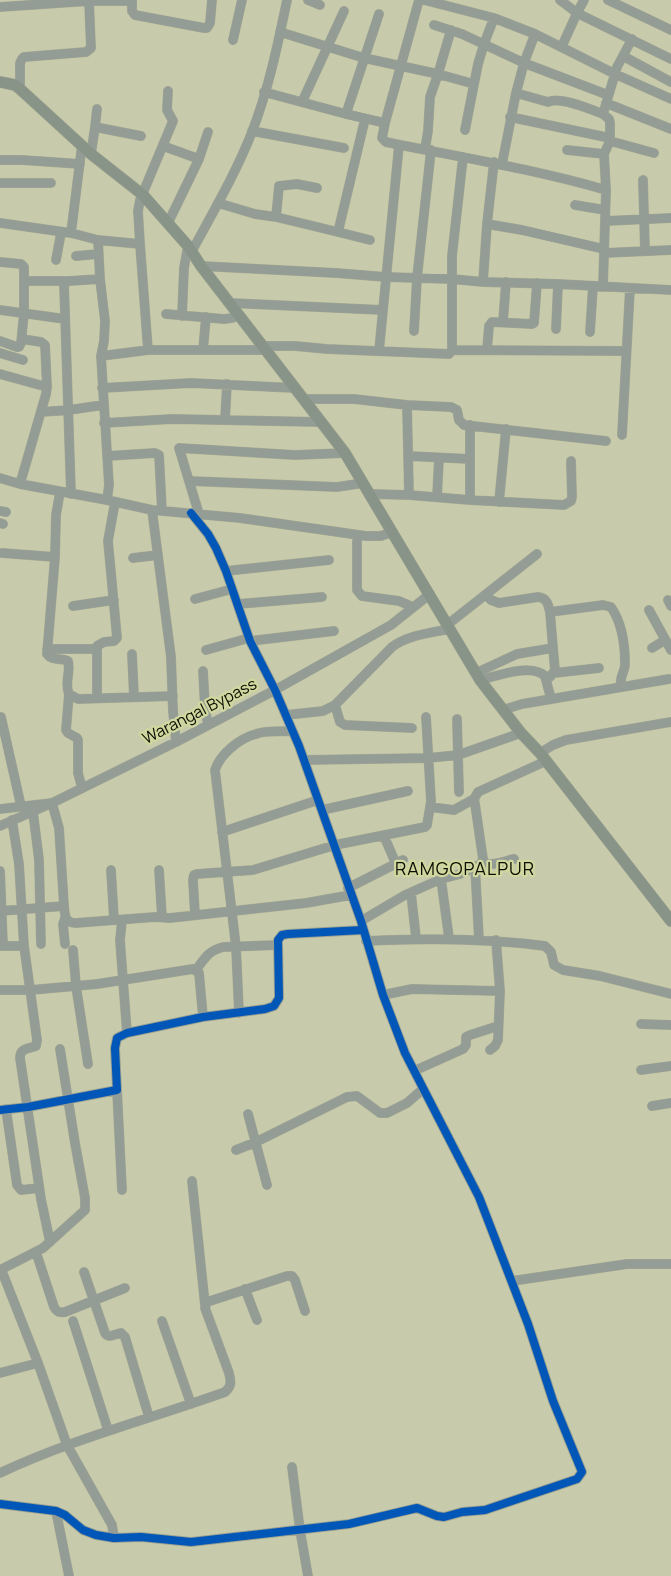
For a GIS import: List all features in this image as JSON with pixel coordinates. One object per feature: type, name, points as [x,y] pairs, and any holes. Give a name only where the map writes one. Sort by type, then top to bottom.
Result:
[{"type":"main road","points":[[0,82],[15,85],[92,154],[143,195],[190,248],[201,266],[345,453],[478,677],[671,921]]},
{"type":"street","points":[[0,7],[33,2],[132,1],[132,11],[135,15],[207,28],[210,23],[212,0]]},
{"type":"street","points":[[233,40],[242,0]]},
{"type":"street","points":[[182,316],[184,268],[190,248],[218,203],[252,131],[264,92],[287,0]]},
{"type":"street","points":[[308,0],[320,5]]},
{"type":"street","points":[[419,0],[385,123],[383,140],[399,145],[498,163],[606,190]]},
{"type":"street","points":[[424,0],[444,2],[535,34],[615,74],[671,99]]},
{"type":"street","points":[[560,0],[577,13],[671,59]]},
{"type":"street","points":[[562,46],[584,0]]},
{"type":"street","points":[[608,0],[671,30]]},
{"type":"street","points":[[20,89],[20,63],[24,57],[86,52],[92,48],[89,1]]},
{"type":"street","points":[[302,102],[344,11]]},
{"type":"street","points":[[346,114],[378,14]]},
{"type":"street","points":[[465,130],[484,44],[494,18]]},
{"type":"street","points":[[434,25],[484,44],[671,129]]},
{"type":"street","points":[[414,331],[428,150],[430,97],[451,30]]},
{"type":"street","points":[[280,32],[364,58],[474,84]]},
{"type":"street","points":[[483,282],[486,224],[498,163],[524,63],[535,34]]},
{"type":"street","points":[[603,114],[615,74],[632,39]]},
{"type":"street","points":[[623,56],[671,82]]},
{"type":"street","points":[[148,350],[138,211],[140,200],[173,121],[167,110],[168,91]]},
{"type":"street","points":[[264,92],[385,123]]},
{"type":"street","points":[[516,93],[548,102],[553,99],[578,105],[603,114],[609,119],[610,140],[604,154],[606,190],[603,286]]},
{"type":"street","points":[[92,154],[97,109]]},
{"type":"street","points":[[510,117],[610,140],[654,153]]},
{"type":"street","points":[[338,232],[365,118]]},
{"type":"street","points":[[95,127],[141,136]]},
{"type":"street","points":[[252,131],[344,148]]},
{"type":"street","points":[[168,223],[199,158],[208,132]]},
{"type":"street","points":[[72,233],[82,145]]},
{"type":"street","points":[[378,351],[399,145]]},
{"type":"street","points":[[164,146],[199,158]]},
{"type":"street","points":[[567,150],[604,154]]},
{"type":"street","points":[[101,356],[148,350],[295,346],[449,354],[452,350],[454,235],[463,157]]},
{"type":"street","points":[[0,160],[80,164]]},
{"type":"street","points":[[643,180],[645,251]]},
{"type":"street","points":[[0,183],[51,182]]},
{"type":"street","points":[[276,217],[279,186],[297,184],[317,188]]},
{"type":"street","points":[[218,203],[255,214],[276,217],[370,240]]},
{"type":"street","points":[[576,205],[605,210]]},
{"type":"street","points":[[605,221],[671,218]]},
{"type":"street","points":[[0,223],[61,233],[72,233],[98,240],[140,244]]},
{"type":"street","points":[[486,224],[522,230],[604,251],[671,250]]},
{"type":"street","points":[[56,260],[61,233]]},
{"type":"street","points":[[97,698],[96,648],[99,644],[114,641],[117,638],[108,541],[111,501],[108,485],[102,388],[101,356],[105,330],[98,240]]},
{"type":"street","points":[[76,256],[98,254]]},
{"type":"street","points":[[0,262],[21,264],[24,267],[22,344],[19,347],[0,341]]},
{"type":"street","points":[[201,266],[483,282],[671,290]]},
{"type":"street","points":[[24,281],[69,281],[100,278]]},
{"type":"street","points":[[69,281],[64,284],[71,494]]},
{"type":"street","points":[[503,322],[506,282]]},
{"type":"street","points":[[487,350],[490,324],[495,321],[534,323],[537,283]]},
{"type":"street","points":[[556,329],[558,284]]},
{"type":"street","points":[[590,332],[593,286]]},
{"type":"street","points":[[622,436],[630,288]]},
{"type":"street","points":[[230,303],[382,310]]},
{"type":"street","points":[[0,310],[65,319]]},
{"type":"street","points":[[166,314],[229,318],[239,315]]},
{"type":"street","points":[[203,350],[206,317]]},
{"type":"street","points":[[20,484],[47,387],[45,345],[41,342],[22,339]]},
{"type":"street","points":[[452,350],[626,350]]},
{"type":"street","points":[[0,353],[23,360]]},
{"type":"street","points":[[0,374],[47,387]]},
{"type":"street","points":[[102,388],[191,383],[294,388]]},
{"type":"street","points":[[226,420],[227,384]]},
{"type":"street","points":[[303,399],[354,399],[407,405],[455,407],[461,423],[606,441]]},
{"type":"street","points":[[41,412],[103,405]]},
{"type":"street","points":[[407,405],[409,495]]},
{"type":"street","points":[[104,423],[172,419],[320,422]]},
{"type":"street","points":[[470,425],[470,500]]},
{"type":"street","points":[[499,502],[506,429]]},
{"type":"street","points":[[0,1504],[56,1511],[65,1515],[88,1533],[114,1538],[141,1537],[191,1542],[349,1524],[417,1508],[437,1516],[485,1510],[577,1479],[582,1472],[553,1401],[512,1281],[478,1197],[405,1053],[383,995],[362,926],[304,760],[275,690],[250,640],[226,571],[208,534],[195,514],[190,481],[179,448],[295,455],[345,453]]},
{"type":"street","points":[[107,456],[155,452],[159,455],[158,555],[171,657],[176,742]]},
{"type":"street","points":[[408,456],[470,459]]},
{"type":"street","points":[[437,498],[439,458]]},
{"type":"street","points":[[370,494],[568,504],[572,497],[571,461]]},
{"type":"street","points":[[0,478],[20,484],[157,510],[294,525],[357,535],[381,536],[392,532]]},
{"type":"street","points":[[190,481],[337,487],[363,483]]},
{"type":"street","points":[[60,492],[56,516],[55,557],[47,654],[68,661],[66,685],[69,694],[66,730],[78,740],[78,774],[82,788]]},
{"type":"street","points":[[357,535],[357,590],[359,594],[399,601],[413,607]]},
{"type":"street","points":[[2,553],[55,557]]},
{"type":"street","points":[[286,715],[323,711],[335,706],[392,647],[407,638],[448,627],[537,554]]},
{"type":"street","points":[[133,558],[158,555]]},
{"type":"street","points":[[226,571],[329,560]]},
{"type":"street","points":[[195,599],[232,589]]},
{"type":"street","name":"Warangal Bypass","points":[[0,826],[52,803],[176,742],[275,690],[375,635],[391,625],[430,594]]},
{"type":"street","points":[[486,594],[491,600],[499,603],[542,598],[547,602],[550,612],[554,673]]},
{"type":"street","points":[[238,604],[322,597]]},
{"type":"street","points":[[73,606],[114,600]]},
{"type":"street","points":[[550,612],[603,604],[611,607],[620,625],[625,666],[620,679],[622,687]]},
{"type":"street","points":[[649,610],[671,650]]},
{"type":"street","points":[[206,650],[250,640],[334,631]]},
{"type":"street","points":[[652,648],[665,640]]},
{"type":"street","points":[[47,649],[96,648]]},
{"type":"street","points":[[478,677],[517,654],[553,648]]},
{"type":"street","points":[[132,654],[134,697]]},
{"type":"street","points":[[546,680],[554,673],[599,668]]},
{"type":"street","points":[[203,671],[208,725]]},
{"type":"street","points":[[478,677],[517,671],[538,672],[545,676],[551,699]]},
{"type":"street","points":[[504,712],[516,705],[668,679]]},
{"type":"street","points":[[69,694],[78,699],[173,696]]},
{"type":"street","points":[[335,706],[340,722],[345,724],[412,728]]},
{"type":"street","points":[[1,717],[21,806]]},
{"type":"street","points":[[195,915],[194,875],[246,871],[335,846],[425,827],[430,807],[426,717]]},
{"type":"street","points":[[457,719],[459,792]]},
{"type":"street","points":[[479,940],[479,864],[474,800],[478,792],[543,757],[552,745],[566,740],[671,722]]},
{"type":"street","points":[[239,1013],[236,946],[216,770],[221,757],[258,733],[292,731]]},
{"type":"street","points":[[304,760],[428,758],[458,755],[521,733]]},
{"type":"street","points":[[322,810],[408,790]]},
{"type":"street","points":[[222,832],[318,800]]},
{"type":"street","points":[[430,807],[454,810],[474,800]]},
{"type":"street","points":[[0,808],[52,803],[59,828],[65,944]]},
{"type":"street","points":[[33,812],[39,860],[41,944]]},
{"type":"street","points":[[12,820],[19,864],[24,946],[37,1044],[23,1050],[20,1055],[39,1188],[50,1242]]},
{"type":"street","points":[[65,918],[67,921],[76,923],[195,915],[306,903],[350,891],[400,862],[384,836]]},
{"type":"street","points":[[122,1190],[117,1090],[116,1042],[118,1038],[127,1034],[203,1017],[265,1009],[274,1006],[277,1003],[280,988],[278,946],[280,938],[288,934],[362,926],[405,894],[411,893],[441,878],[460,874],[479,864],[492,864],[514,858]]},
{"type":"street","points":[[110,870],[118,920],[127,1034]]},
{"type":"street","points":[[160,870],[162,917]]},
{"type":"street","points":[[0,871],[2,946],[24,946]]},
{"type":"street","points":[[441,878],[449,938]]},
{"type":"street","points":[[411,893],[416,938]]},
{"type":"street","points":[[1,911],[64,906]]},
{"type":"street","points":[[366,941],[449,938],[496,940],[545,946],[551,952],[554,965],[563,970],[600,976],[671,994]]},
{"type":"street","points":[[490,1050],[497,1044],[500,991],[496,940]]},
{"type":"street","points":[[196,970],[210,952],[223,947],[278,946]]},
{"type":"street","points":[[73,950],[76,986],[88,1064]]},
{"type":"street","points":[[0,990],[31,990],[76,986],[188,969],[196,970],[199,973],[203,1017]]},
{"type":"street","points":[[383,995],[412,989],[500,991]]},
{"type":"street","points":[[641,1024],[671,1025]]},
{"type":"street","points":[[414,1071],[463,1049],[466,1045],[466,1037],[470,1034],[498,1026]]},
{"type":"street","points":[[60,1050],[86,1204],[85,1210],[50,1242],[36,1252],[1,1269],[38,1362],[67,1445],[112,1525],[114,1538]]},
{"type":"street","points":[[641,1070],[671,1066]]},
{"type":"street","points":[[236,1150],[347,1097],[357,1096],[380,1113],[387,1113],[407,1103],[423,1089]]},
{"type":"street","points":[[39,1188],[21,1190],[17,1186],[3,1110],[117,1090]]},
{"type":"street","points":[[652,1106],[671,1103]]},
{"type":"street","points":[[248,1114],[267,1185]]},
{"type":"street","points":[[0,1473],[108,1430],[225,1392],[230,1387],[229,1373],[209,1324],[205,1305],[192,1181]]},
{"type":"street","points":[[36,1252],[56,1311],[60,1313],[125,1288]]},
{"type":"street","points":[[512,1281],[626,1264],[671,1264]]},
{"type":"street","points":[[84,1272],[107,1335],[111,1336],[120,1333],[125,1337],[149,1417]]},
{"type":"street","points":[[205,1305],[211,1300],[292,1276],[305,1311]]},
{"type":"street","points":[[245,1289],[257,1320]]},
{"type":"street","points":[[73,1321],[108,1430]]},
{"type":"street","points":[[162,1321],[191,1404]]},
{"type":"street","points":[[0,1372],[38,1362]]},
{"type":"street","points":[[292,1467],[308,1576]]},
{"type":"street","points":[[56,1511],[69,1576]]},
{"type":"cycle path","points":[[0,1504],[56,1511],[65,1515],[83,1530],[96,1535],[114,1538],[141,1537],[191,1542],[349,1524],[417,1508],[444,1517],[462,1512],[485,1510],[577,1479],[582,1472],[553,1401],[528,1324],[479,1197],[405,1053],[383,995],[361,921],[299,746],[275,690],[250,641],[216,548],[208,534],[191,513]]},
{"type":"cycle path","points":[[0,1110],[28,1107],[117,1090],[115,1048],[117,1038],[127,1033],[203,1017],[265,1009],[274,1006],[279,998],[278,940],[282,935],[363,930]]},
{"type":"district","name":"RAMGOPALPUR","points":[[465,870]]}]
